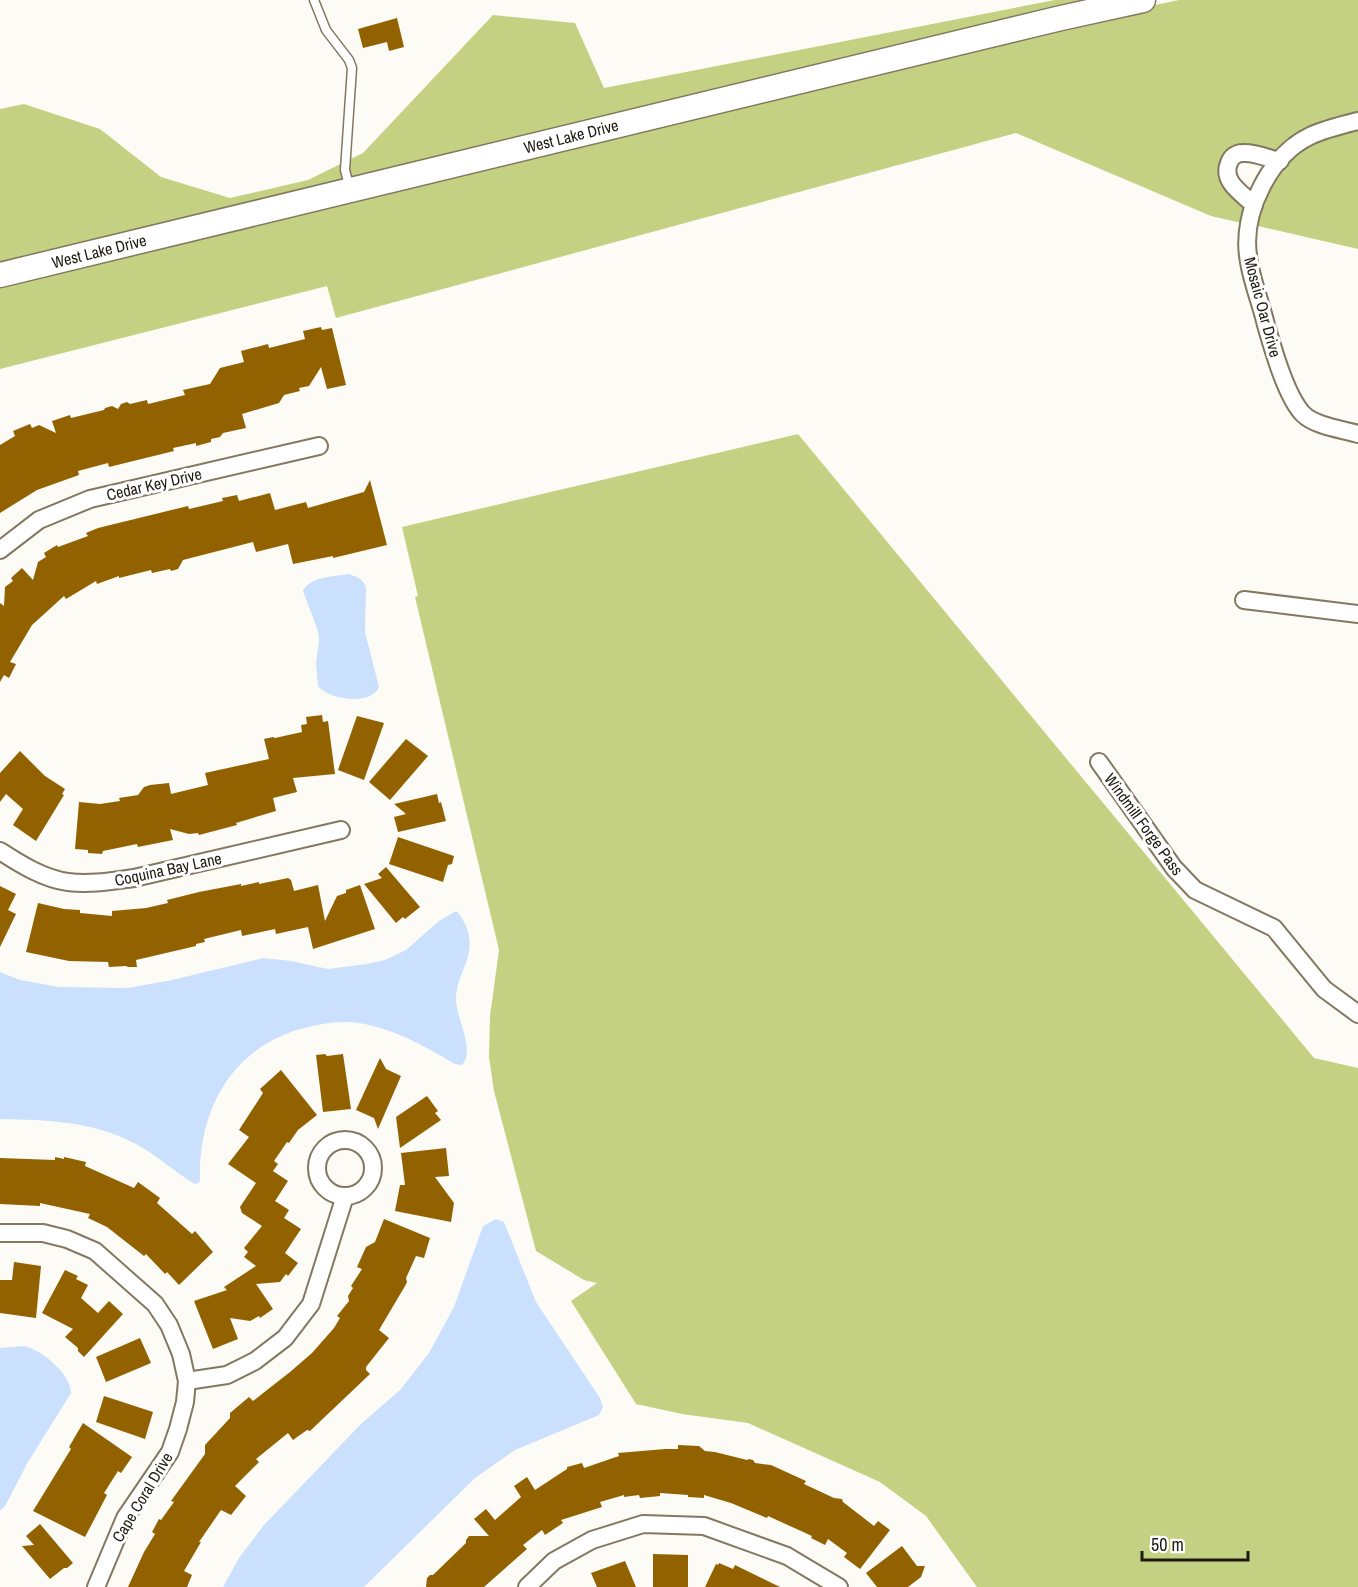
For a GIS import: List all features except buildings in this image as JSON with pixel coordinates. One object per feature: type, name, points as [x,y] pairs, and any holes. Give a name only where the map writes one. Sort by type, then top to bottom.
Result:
[{"type":"street","name":"West Lake Drive","points":[[0,275],[1102,3],[1143,0]]},
{"type":"street","name":"Mosaic Oar Drive","points":[[1358,121],[1309,137],[1280,161],[1258,191],[1250,215],[1247,254],[1271,344],[1292,398],[1303,415],[1318,423],[1358,434]]},
{"type":"street","points":[[1254,205],[1229,181],[1227,167],[1229,162],[1237,154],[1242,153],[1280,161]]},
{"type":"street","name":"Cedar Key Drive","points":[[0,550],[39,520],[90,499],[319,446]]},
{"type":"street","points":[[1244,600],[1358,614]]},
{"type":"street","name":"Windmill Forge Pass","points":[[1099,762],[1174,868],[1195,890],[1274,928],[1324,989],[1358,1014]]},
{"type":"street","name":"Coquina Bay Lane","points":[[0,851],[27,868],[67,882],[103,882],[134,878],[341,830]]},
{"type":"street","points":[[188,1381],[226,1375],[255,1361],[285,1338],[310,1304],[345,1196]]},
{"type":"street","name":"Cape Coral Drive","points":[[0,1233],[43,1233],[67,1239],[95,1251],[155,1304],[169,1325],[181,1354],[188,1381],[185,1402],[170,1452],[125,1518],[96,1587]]},
{"type":"street","points":[[527,1587],[554,1561],[592,1540],[643,1524],[704,1526],[787,1556],[839,1587]]},
{"type":"lane","points":[[314,0],[326,30],[349,60],[352,68],[345,170],[350,190]]},
{"type":"green space","points":[[1055,0],[1086,0],[1089,4],[0,267],[0,109],[24,104],[100,129],[161,177],[230,198],[308,180],[363,153],[493,15],[575,23],[604,88]]},
{"type":"green space","points":[[1179,0],[1358,0],[1358,113],[1277,153],[1223,158],[1220,166],[1221,180],[1228,191],[1245,207],[1242,223],[1211,216],[1016,133],[336,318],[327,286],[0,369],[0,282],[1112,14]]},
{"type":"green space","points":[[1358,129],[1358,249],[1258,226],[1261,209],[1265,205],[1263,203],[1269,189],[1297,154],[1317,142]]},
{"type":"green space","points":[[798,434],[1314,1058],[1358,1068],[1358,1587],[977,1587],[926,1516],[880,1482],[748,1423],[682,1414],[636,1404],[571,1301],[597,1283],[584,1280],[536,1251],[494,1091],[489,1057],[490,1016],[499,950],[415,597],[418,596],[402,527]]},
{"type":"water","points":[[348,574],[361,580],[366,588],[365,632],[379,687],[375,693],[359,699],[331,695],[318,686],[316,663],[318,631],[303,591],[311,582]]},
{"type":"water","points":[[456,911],[466,926],[470,946],[456,998],[467,1051],[462,1065],[455,1064],[397,1034],[359,1023],[322,1024],[300,1029],[276,1039],[255,1052],[237,1068],[223,1087],[212,1108],[205,1131],[200,1181],[197,1184],[151,1153],[120,1136],[70,1123],[0,1119],[0,972],[20,980],[59,987],[128,988],[263,958],[328,969],[367,964],[385,960],[406,950],[439,921]]},
{"type":"water","points":[[496,1219],[504,1222],[536,1302],[600,1398],[603,1407],[599,1415],[515,1450],[475,1478],[364,1587],[223,1587],[239,1558],[264,1525],[361,1424],[401,1389],[429,1353],[454,1307],[483,1226]]},
{"type":"water","points":[[24,1346],[39,1352],[61,1371],[70,1386],[71,1393],[0,1511],[0,1348]]}]
